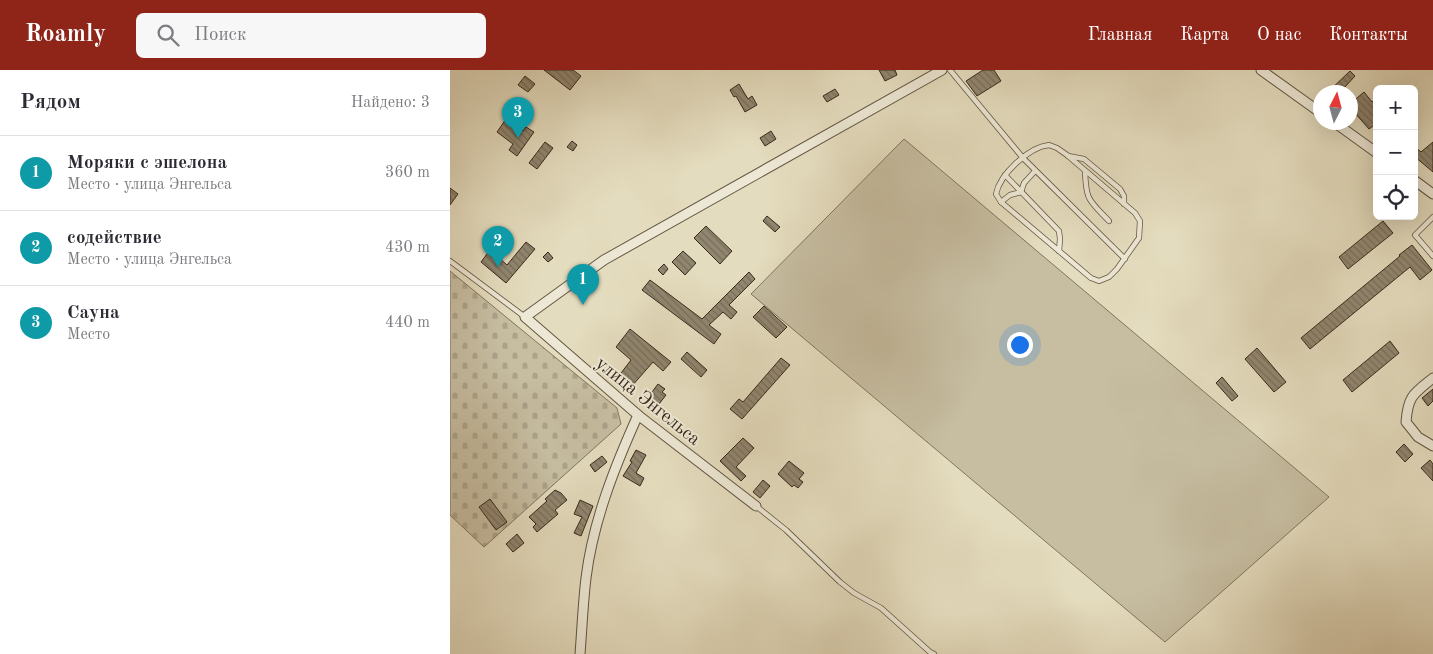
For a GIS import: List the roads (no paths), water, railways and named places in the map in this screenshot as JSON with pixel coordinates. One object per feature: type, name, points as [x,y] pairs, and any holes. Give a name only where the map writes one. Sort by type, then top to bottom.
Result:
[{"type":"street","points":[[525,317],[604,260],[942,70]]},
{"type":"street","points":[[1261,70],[1313,108]]},
{"type":"street","points":[[1345,130],[1373,151]]},
{"type":"street","points":[[1418,183],[1433,194]]},
{"type":"street","name":"улица Энгельса","points":[[525,317],[638,415],[756,506]]},
{"type":"street","points":[[1433,378],[1414,393],[1407,406],[1406,422],[1418,437],[1433,446]]},
{"type":"street","points":[[580,654],[586,577],[594,538],[618,458],[638,415]]},
{"type":"lane","points":[[950,70],[1035,171],[1125,259]]},
{"type":"lane","points":[[1049,145],[1067,156],[1124,204],[1140,221],[1141,230],[1139,238],[1125,259],[1109,277],[1099,281],[1091,278],[1058,251],[1001,202],[996,194],[998,185],[1005,175],[1023,158],[1040,146],[1049,145]]},
{"type":"lane","points":[[1067,156],[1084,160],[1120,189],[1124,196],[1124,204]]},
{"type":"lane","points":[[1021,192],[1024,183],[1035,171]]},
{"type":"lane","points":[[1086,171],[1086,191],[1089,199],[1109,221]]},
{"type":"lane","points":[[1005,175],[1059,231],[1058,251]]},
{"type":"lane","points":[[1001,202],[1010,195],[1021,192]]},
{"type":"lane","points":[[1433,217],[1415,236],[1433,256]]},
{"type":"lane","points":[[450,261],[525,317]]},
{"type":"lane","points":[[756,506],[786,530],[840,582],[854,593],[881,608],[934,654]]},
{"type":"place","name":"Сауна","points":[[518,138]]},
{"type":"place","name":"содействие","points":[[498,267]]},
{"type":"place","name":"Моряки с эшелона","points":[[583,305]]}]
